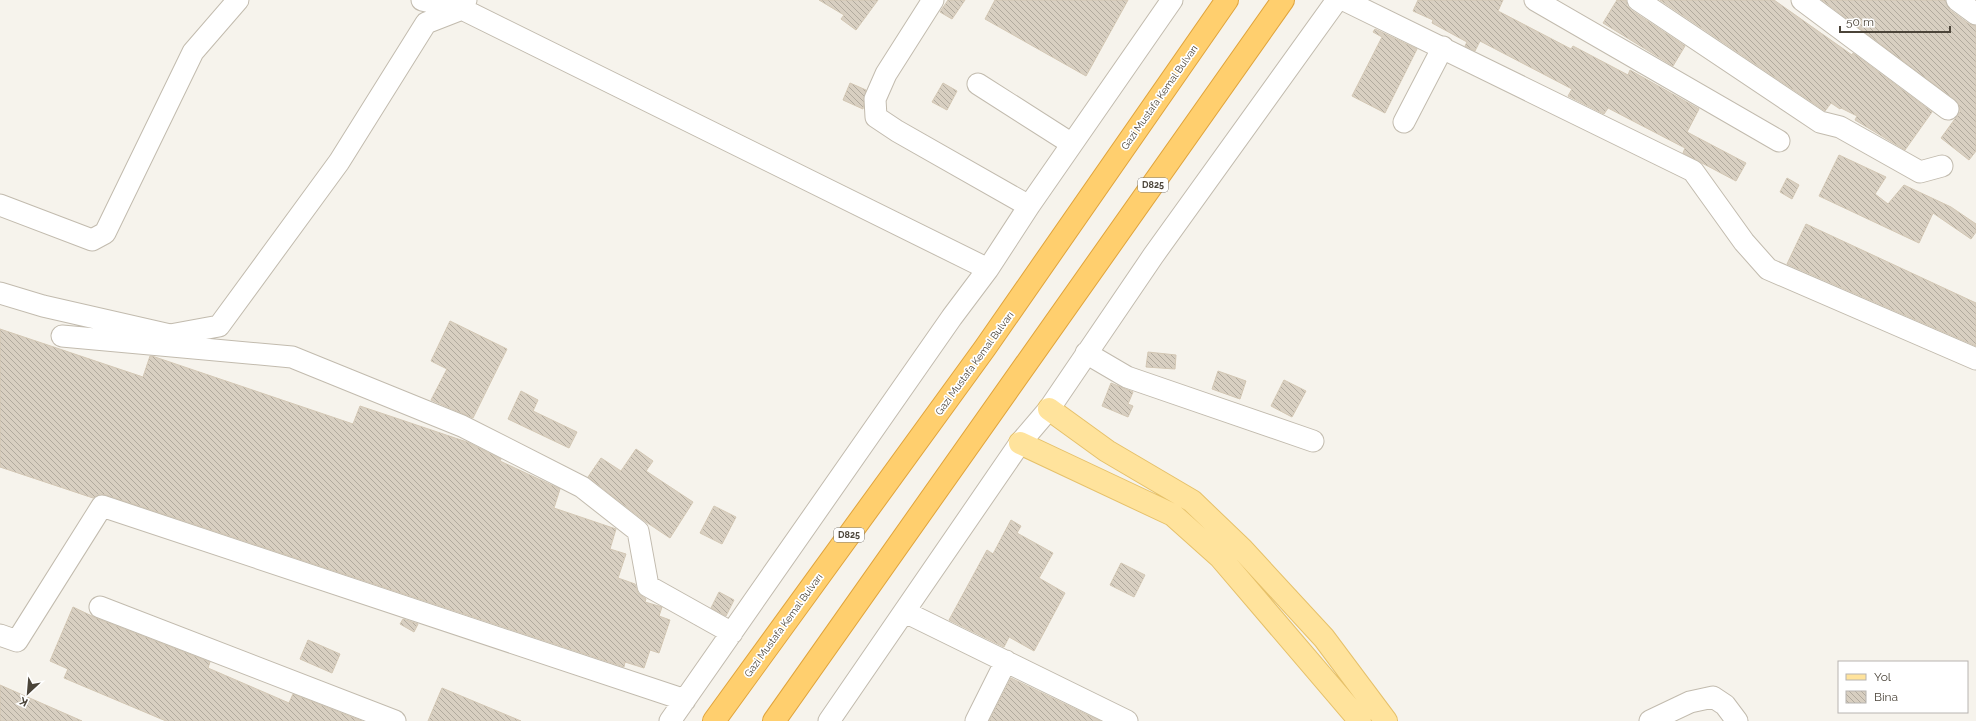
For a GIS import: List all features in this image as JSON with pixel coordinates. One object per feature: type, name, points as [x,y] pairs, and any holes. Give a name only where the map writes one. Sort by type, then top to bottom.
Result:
[{"type":"highway","name":"Gazi Mustafa Kemal Bulvarı","points":[[714,721],[985,348],[1227,0]]},
{"type":"highway","name":"D825","points":[[774,721],[1283,0]]},
{"type":"main road","points":[[1049,409],[1107,451],[1192,501],[1242,549],[1324,638],[1386,721]]},
{"type":"main road","points":[[1020,443],[1173,515],[1220,557],[1360,721]]},
{"type":"street","points":[[0,205],[92,240],[105,233],[193,52],[238,0]]},
{"type":"street","points":[[422,0],[464,4],[988,269]]},
{"type":"street","points":[[933,0],[886,74],[875,99],[876,117],[897,131],[1030,206]]},
{"type":"street","points":[[670,721],[952,317],[988,269],[1072,144],[1172,0]]},
{"type":"street","points":[[829,721],[1020,443],[1049,409],[1086,353],[1337,0]]},
{"type":"street","points":[[1344,0],[1443,47],[1693,171],[1744,242],[1768,270],[1976,359]]},
{"type":"street","points":[[1535,0],[1779,141]]},
{"type":"street","points":[[1638,0],[1820,122],[1840,127],[1920,172],[1942,166]]},
{"type":"street","points":[[1802,0],[1948,109]]},
{"type":"street","points":[[1957,0],[1976,14]]},
{"type":"street","points":[[0,293],[43,306],[170,335],[219,326],[339,162],[426,23],[464,4]]},
{"type":"street","points":[[1404,122],[1443,47]]},
{"type":"street","points":[[978,84],[1072,144]]},
{"type":"street","points":[[62,336],[292,357],[462,426],[582,487],[638,531],[648,586],[732,633]]},
{"type":"street","points":[[1086,353],[1126,377],[1313,441]]},
{"type":"street","points":[[0,635],[17,642],[102,506],[685,700]]},
{"type":"street","points":[[100,607],[395,721]]},
{"type":"street","points":[[905,612],[1127,721]]},
{"type":"street","points":[[976,721],[1006,661]]},
{"type":"street","points":[[1650,721],[1690,702],[1713,697],[1725,705],[1737,721]]},
{"type":"building","points":[[819,0],[878,0],[856,30],[841,19],[844,15]]},
{"type":"building","points":[[948,0],[965,0],[952,19],[940,12]]},
{"type":"building","points":[[995,0],[1128,0],[1086,76],[985,19]]},
{"type":"building","points":[[1418,0],[1503,0],[1498,11],[1571,49],[1573,46],[1628,75],[1630,70],[1699,109],[1687,132],[1746,163],[1736,181],[1683,153],[1685,148],[1608,108],[1604,114],[1568,96],[1572,89],[1480,41],[1475,51],[1465,46],[1467,42],[1432,23],[1433,20],[1413,11]]},
{"type":"building","points":[[1617,0],[1626,0],[1627,6],[1631,10],[1685,46],[1673,66],[1603,23]]},
{"type":"building","points":[[1660,0],[1774,0],[1852,55],[1853,53],[1932,112],[1905,150],[1855,120],[1857,116],[1841,108],[1840,109],[1831,103],[1825,111]]},
{"type":"building","points":[[1822,0],[1945,0],[1950,10],[1969,24],[1976,26],[1976,151],[1969,160],[1941,138],[1960,112],[1959,105],[1955,100]]},
{"type":"building","points":[[1375,29],[1417,49],[1385,113],[1352,96],[1382,37],[1373,32]]},
{"type":"building","points":[[850,83],[866,90],[863,109],[843,100]]},
{"type":"building","points":[[943,83],[957,91],[947,110],[932,102]]},
{"type":"building","points":[[1839,155],[1886,177],[1875,194],[1888,204],[1904,185],[1951,207],[1976,224],[1976,232],[1971,239],[1933,213],[1919,243],[1819,196]]},
{"type":"building","points":[[1787,178],[1799,185],[1792,199],[1780,192]]},
{"type":"building","points":[[1806,224],[1976,303],[1976,346],[1787,264]]},
{"type":"building","points":[[450,321],[507,349],[473,418],[431,400],[447,369],[431,361]]},
{"type":"building","points":[[0,329],[143,377],[150,356],[152,356],[353,424],[360,406],[467,442],[501,459],[500,461],[560,489],[554,508],[616,529],[610,549],[626,554],[618,578],[635,584],[638,593],[646,599],[645,602],[662,607],[659,616],[670,620],[659,653],[650,650],[644,668],[625,662],[624,667],[106,495],[100,494],[93,498],[0,467]]},
{"type":"building","points":[[1148,352],[1176,355],[1175,369],[1146,367]]},
{"type":"building","points":[[1218,371],[1246,381],[1240,399],[1212,389]]},
{"type":"building","points":[[1284,380],[1306,391],[1292,417],[1271,406]]},
{"type":"building","points":[[1111,383],[1133,392],[1128,404],[1133,406],[1128,417],[1102,406]]},
{"type":"building","points":[[521,391],[538,400],[533,411],[577,432],[569,448],[508,419]]},
{"type":"building","points":[[636,449],[653,461],[646,471],[693,502],[670,538],[646,522],[588,477],[601,458],[621,471]]},
{"type":"building","points":[[714,506],[736,517],[722,544],[700,533]]},
{"type":"building","points":[[1011,520],[1021,526],[1017,533],[1053,553],[1039,578],[1065,593],[1034,651],[1009,637],[1004,647],[949,620],[987,550],[993,554]]},
{"type":"building","points":[[1121,563],[1145,575],[1134,597],[1110,585]]},
{"type":"building","points":[[719,592],[734,600],[726,616],[711,608]]},
{"type":"building","points":[[73,607],[96,618],[210,662],[208,668],[289,703],[293,694],[362,721],[166,721],[64,678],[68,669],[50,661]]},
{"type":"building","points":[[403,619],[418,624],[414,632],[400,624]]},
{"type":"building","points":[[308,640],[340,654],[332,673],[300,659]]},
{"type":"building","points":[[1011,678],[1100,721],[989,721]]},
{"type":"building","points":[[0,685],[82,721],[0,721]]},
{"type":"building","points":[[442,688],[521,721],[428,721]]}]
